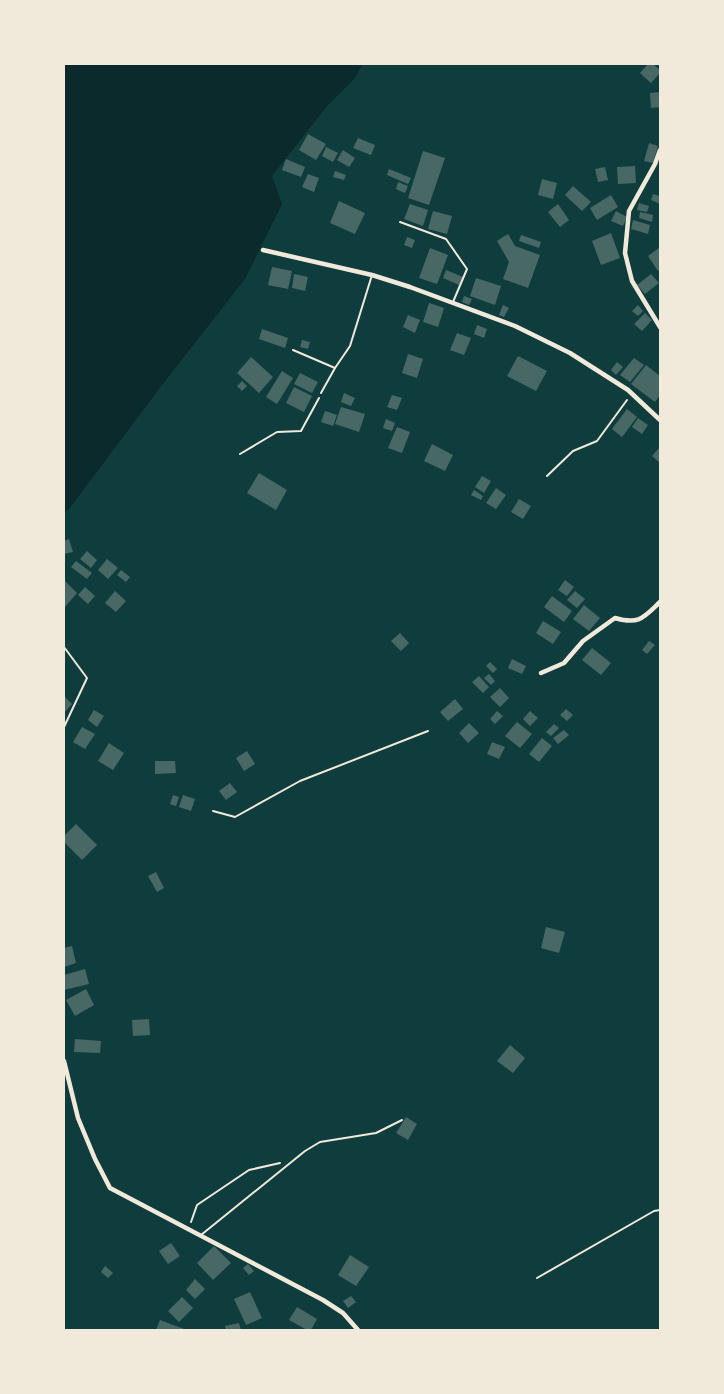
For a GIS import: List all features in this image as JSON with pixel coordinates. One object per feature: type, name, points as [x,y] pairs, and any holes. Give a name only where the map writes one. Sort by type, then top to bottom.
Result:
[{"type":"street","points":[[660,150],[655,164],[629,211],[625,253],[632,281],[660,327]]},
{"type":"street","points":[[263,250],[372,275],[410,286],[515,326],[570,353],[632,394],[660,420]]},
{"type":"street","points":[[541,673],[564,663],[583,641],[615,618],[627,622],[640,620],[660,602]]},
{"type":"street","points":[[64,1061],[78,1118],[94,1159],[110,1188],[323,1300],[343,1313],[358,1330]]},
{"type":"lane","points":[[400,222],[446,239],[468,269],[453,302]]},
{"type":"lane","points":[[321,393],[350,346],[372,275]]},
{"type":"lane","points":[[293,350],[335,368]]},
{"type":"lane","points":[[64,647],[87,678],[64,727]]},
{"type":"lane","points":[[201,1235],[305,1151],[320,1142],[376,1133],[402,1120]]},
{"type":"lane","points":[[537,1278],[654,1211],[660,1210]]},
{"type":"path","points":[[240,454],[278,432],[301,431],[321,393]]},
{"type":"path","points":[[547,476],[573,451],[596,441],[632,394]]},
{"type":"path","points":[[213,810],[235,817],[300,781],[428,731]]},
{"type":"path","points":[[188,1229],[197,1206],[249,1170],[295,1160]]},
{"type":"water","points":[[64,64],[363,64],[354,79],[327,106],[272,176],[282,204],[245,279],[69,509],[64,513]]},
{"type":"building","points":[[648,64],[653,64],[660,70],[660,73],[651,83],[640,73]]},
{"type":"building","points":[[660,92],[660,107],[651,108],[650,93]]},
{"type":"building","points":[[308,134],[326,144],[316,160],[299,150]]},
{"type":"building","points":[[358,138],[375,145],[371,155],[353,148]]},
{"type":"building","points":[[649,143],[658,146],[653,163],[644,161]]},
{"type":"building","points":[[326,147],[338,153],[333,162],[322,156]]},
{"type":"building","points":[[343,150],[355,158],[349,167],[337,160]]},
{"type":"building","points":[[423,151],[445,158],[429,205],[408,198]]},
{"type":"building","points":[[286,159],[305,167],[301,177],[282,170]]},
{"type":"building","points":[[635,166],[636,183],[618,184],[617,167]]},
{"type":"building","points":[[605,167],[608,180],[598,182],[595,169]]},
{"type":"building","points":[[389,169],[411,178],[408,184],[387,175]]},
{"type":"building","points":[[335,171],[346,175],[344,180],[333,177]]},
{"type":"building","points":[[308,174],[319,178],[314,192],[302,187]]},
{"type":"building","points":[[542,179],[557,183],[553,199],[538,195]]},
{"type":"building","points":[[398,182],[408,186],[405,193],[396,189]]},
{"type":"building","points":[[573,186],[591,202],[582,211],[565,195]]},
{"type":"building","points":[[653,194],[660,196],[660,204],[651,200]]},
{"type":"building","points":[[611,195],[618,207],[597,220],[590,208]]},
{"type":"building","points":[[339,201],[365,213],[355,234],[330,223]]},
{"type":"building","points":[[639,203],[649,206],[647,212],[637,210]]},
{"type":"building","points":[[410,204],[428,210],[423,226],[404,219]]},
{"type":"building","points":[[558,204],[569,220],[560,227],[548,212]]},
{"type":"building","points":[[433,211],[452,216],[447,234],[428,229]]},
{"type":"building","points":[[616,211],[627,217],[623,226],[611,221]]},
{"type":"building","points":[[640,212],[653,215],[652,222],[639,218]]},
{"type":"building","points":[[633,220],[650,225],[648,234],[631,229]]},
{"type":"building","points":[[611,233],[620,258],[601,265],[592,241]]},
{"type":"building","points":[[508,234],[515,246],[540,255],[528,288],[503,279],[509,262],[497,241]]},
{"type":"building","points":[[521,235],[541,242],[539,248],[519,241]]},
{"type":"building","points":[[407,237],[415,240],[412,248],[404,245]]},
{"type":"building","points":[[660,247],[660,269],[658,271],[648,256]]},
{"type":"building","points":[[430,248],[448,255],[437,284],[419,278]]},
{"type":"building","points":[[272,267],[292,271],[288,289],[268,285]]},
{"type":"building","points":[[446,270],[463,277],[459,285],[443,278]]},
{"type":"building","points":[[294,274],[308,277],[305,291],[292,288]]},
{"type":"building","points":[[651,274],[659,283],[645,294],[637,285]]},
{"type":"building","points":[[476,278],[501,286],[495,305],[470,296]]},
{"type":"building","points":[[464,296],[472,299],[469,305],[462,302]]},
{"type":"building","points":[[429,303],[444,308],[438,327],[423,322]]},
{"type":"building","points":[[503,305],[509,308],[504,317],[499,315]]},
{"type":"building","points":[[638,305],[643,311],[638,316],[632,311]]},
{"type":"building","points":[[645,313],[652,320],[642,331],[634,324]]},
{"type":"building","points":[[408,315],[420,320],[415,333],[403,327]]},
{"type":"building","points":[[477,325],[487,329],[484,338],[474,334]]},
{"type":"building","points":[[262,329],[288,338],[285,348],[259,339]]},
{"type":"building","points":[[457,333],[471,338],[464,355],[450,350]]},
{"type":"building","points":[[302,340],[310,342],[308,349],[300,347]]},
{"type":"building","points":[[408,354],[423,359],[417,378],[402,373]]},
{"type":"building","points":[[518,356],[547,371],[536,391],[507,376]]},
{"type":"building","points":[[251,357],[273,377],[259,393],[237,373]]},
{"type":"building","points":[[634,358],[644,365],[630,382],[620,375]]},
{"type":"building","points":[[617,362],[623,367],[616,375],[611,370]]},
{"type":"building","points":[[646,365],[660,376],[660,395],[655,402],[631,384]]},
{"type":"building","points":[[282,371],[293,378],[277,404],[266,397]]},
{"type":"building","points":[[300,373],[318,382],[312,393],[294,384]]},
{"type":"building","points":[[242,381],[247,386],[242,391],[237,386]]},
{"type":"building","points":[[294,387],[312,396],[304,412],[286,403]]},
{"type":"building","points":[[344,393],[355,398],[351,406],[341,402]]},
{"type":"building","points":[[392,395],[402,398],[397,410],[387,407]]},
{"type":"building","points":[[341,407],[365,414],[359,432],[335,424]]},
{"type":"building","points":[[627,409],[637,417],[622,437],[612,429]]},
{"type":"building","points":[[325,411],[337,415],[333,426],[321,422]]},
{"type":"building","points":[[638,418],[648,425],[642,434],[632,427]]},
{"type":"building","points":[[386,419],[395,423],[392,431],[383,428]]},
{"type":"building","points":[[397,427],[410,432],[402,453],[388,448]]},
{"type":"building","points":[[432,444],[453,455],[445,471],[424,461]]},
{"type":"building","points":[[660,447],[660,463],[652,456]]},
{"type":"building","points":[[259,473],[287,490],[276,510],[247,493]]},
{"type":"building","points":[[482,476],[491,481],[484,493],[475,487]]},
{"type":"building","points":[[496,488],[506,495],[496,509],[486,503]]},
{"type":"building","points":[[474,490],[483,496],[481,500],[471,495]]},
{"type":"building","points":[[519,499],[531,506],[523,519],[511,512]]},
{"type":"building","points":[[69,539],[73,552],[64,554],[64,541]]},
{"type":"building","points":[[87,551],[97,560],[91,568],[80,559]]},
{"type":"building","points":[[107,559],[118,568],[108,579],[98,570]]},
{"type":"building","points":[[76,561],[92,573],[87,579],[71,567]]},
{"type":"building","points":[[121,570],[130,577],[126,582],[117,575]]},
{"type":"building","points":[[64,580],[77,593],[64,608]]},
{"type":"building","points":[[565,580],[574,587],[567,596],[558,590]]},
{"type":"building","points":[[85,587],[95,596],[88,604],[78,595]]},
{"type":"building","points":[[115,591],[126,601],[116,612],[105,603]]},
{"type":"building","points":[[575,591],[585,599],[577,608],[567,600]]},
{"type":"building","points":[[552,596],[572,611],[564,622],[544,607]]},
{"type":"building","points":[[584,605],[600,618],[589,631],[573,619]]},
{"type":"building","points":[[543,621],[561,632],[553,644],[536,633]]},
{"type":"building","points":[[400,633],[409,643],[401,651],[391,641]]},
{"type":"building","points":[[649,641],[655,645],[647,654],[642,650]]},
{"type":"building","points":[[592,648],[611,663],[601,675],[582,660]]},
{"type":"building","points":[[512,659],[526,666],[522,674],[508,668]]},
{"type":"building","points":[[490,662],[497,669],[493,673],[486,666]]},
{"type":"building","points":[[489,674],[495,681],[491,685],[484,678]]},
{"type":"building","points":[[479,676],[489,687],[483,693],[472,682]]},
{"type":"building","points":[[500,688],[509,698],[500,707],[490,697]]},
{"type":"building","points":[[64,696],[72,704],[64,713]]},
{"type":"building","points":[[455,699],[463,709],[448,721],[440,712]]},
{"type":"building","points":[[566,709],[573,715],[567,721],[560,715]]},
{"type":"building","points":[[94,710],[104,716],[97,727],[88,720]]},
{"type":"building","points":[[497,711],[503,716],[495,724],[490,719]]},
{"type":"building","points":[[530,711],[538,718],[530,726],[523,719]]},
{"type":"building","points":[[517,722],[532,734],[520,748],[505,736]]},
{"type":"building","points":[[469,723],[479,733],[468,743],[459,733]]},
{"type":"building","points":[[554,724],[559,728],[551,736],[546,732]]},
{"type":"building","points":[[82,727],[95,734],[85,749],[73,742]]},
{"type":"building","points":[[564,730],[569,735],[558,744],[553,738]]},
{"type":"building","points":[[542,738],[552,746],[539,762],[529,754]]},
{"type":"building","points":[[492,742],[505,747],[499,759],[487,754]]},
{"type":"building","points":[[109,743],[124,753],[113,770],[98,761]]},
{"type":"building","points":[[247,751],[255,764],[244,771],[236,758]]},
{"type":"building","points":[[155,761],[175,761],[176,773],[155,774]]},
{"type":"building","points":[[230,783],[237,792],[226,800],[219,791]]},
{"type":"building","points":[[173,795],[179,797],[176,806],[170,804]]},
{"type":"building","points":[[183,795],[195,799],[191,811],[179,807]]},
{"type":"building","points":[[76,824],[97,845],[82,860],[64,842],[64,836]]},
{"type":"building","points":[[156,872],[164,888],[157,892],[148,876]]},
{"type":"building","points":[[546,927],[565,932],[559,953],[541,948]]},
{"type":"building","points":[[72,946],[76,963],[64,967],[64,948]]},
{"type":"building","points":[[85,969],[89,984],[64,990],[64,975]]},
{"type":"building","points":[[86,989],[94,1005],[75,1016],[66,1000]]},
{"type":"building","points":[[149,1019],[150,1035],[133,1036],[132,1020]]},
{"type":"building","points":[[75,1039],[101,1041],[100,1053],[74,1052]]},
{"type":"building","points":[[510,1045],[525,1058],[513,1073],[497,1061]]},
{"type":"building","points":[[406,1117],[417,1124],[408,1140],[396,1133]]},
{"type":"building","points":[[171,1243],[180,1256],[168,1264],[159,1251]]},
{"type":"building","points":[[214,1246],[231,1263],[213,1280],[197,1263]]},
{"type":"building","points":[[350,1255],[369,1267],[356,1286],[338,1275]]},
{"type":"building","points":[[248,1264],[254,1271],[249,1275],[243,1268]]},
{"type":"building","points":[[105,1266],[113,1273],[108,1278],[101,1272]]},
{"type":"building","points":[[195,1279],[205,1289],[195,1299],[186,1290]]},
{"type":"building","points":[[250,1292],[262,1318],[246,1325],[234,1299]]},
{"type":"building","points":[[351,1296],[356,1302],[348,1308],[343,1301]]},
{"type":"building","points":[[182,1297],[193,1308],[179,1322],[168,1311]]},
{"type":"building","points":[[297,1307],[317,1319],[311,1330],[307,1330],[289,1320]]},
{"type":"building","points":[[160,1320],[184,1329],[156,1330]]},
{"type":"building","points":[[239,1323],[241,1330],[226,1330],[225,1326]]}]
